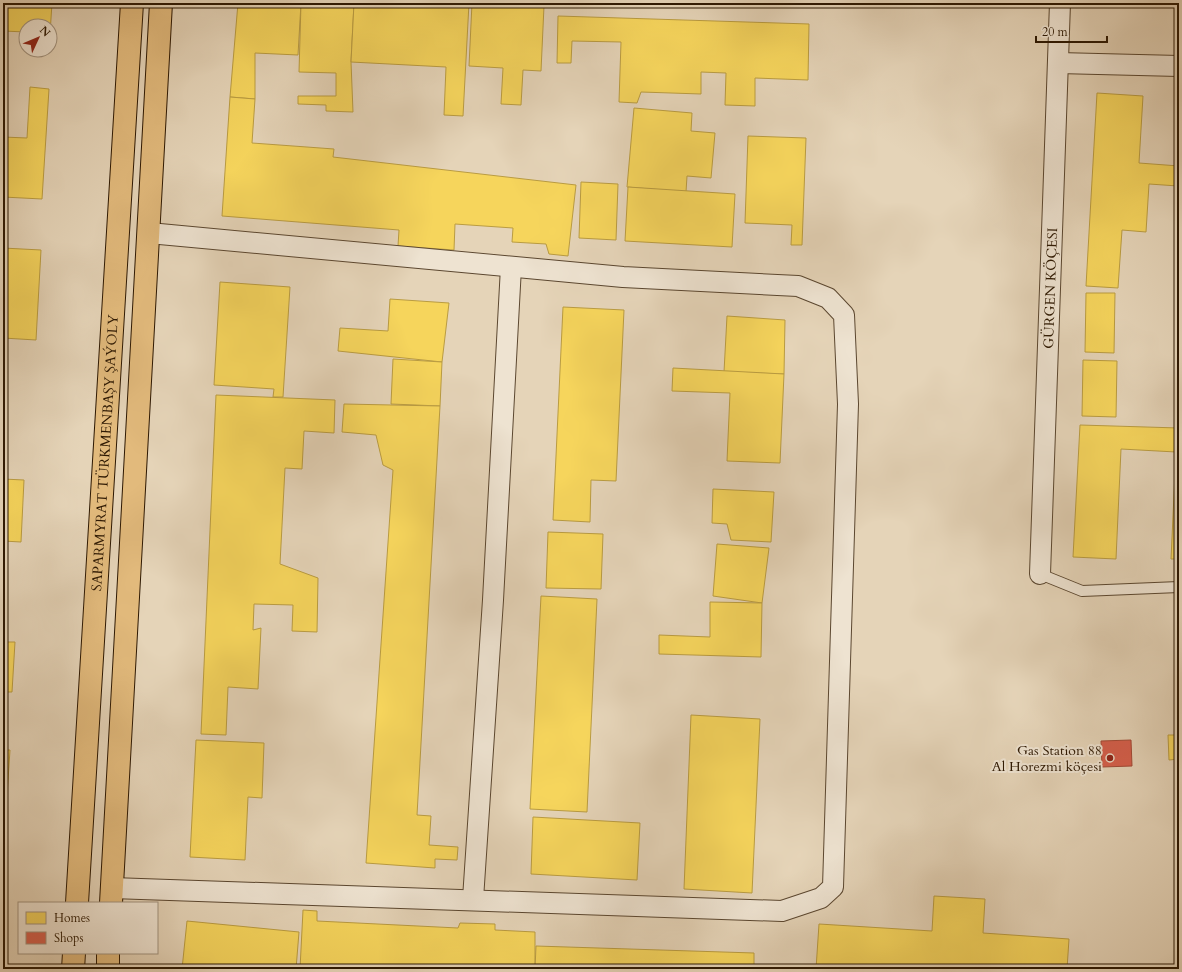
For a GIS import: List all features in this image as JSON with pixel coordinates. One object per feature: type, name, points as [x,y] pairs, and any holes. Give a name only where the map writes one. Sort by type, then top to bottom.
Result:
[{"type":"main road","name":"SAPARMYRAT TÜRKMENBAŞY ŞAÝOLY","points":[[77,902],[132,3]]},
{"type":"main road","points":[[112,896],[161,3]]},
{"type":"main road","points":[[73,969],[74,954]]},
{"type":"main road","points":[[108,954],[108,969]]},
{"type":"street","name":"GÜRGEN KÖÇESI","points":[[1040,574],[1060,3]]},
{"type":"street","points":[[1058,63],[1179,66]]},
{"type":"street","points":[[112,896],[473,899],[782,911],[821,898],[833,887],[848,404],[844,315],[828,298],[798,286],[623,277],[149,233]]},
{"type":"street","points":[[473,899],[493,600],[511,267]]},
{"type":"lane","points":[[1040,574],[1082,591],[1179,587]]},
{"type":"building: Homes","points":[[3,3],[52,3],[51,18],[18,18],[18,32],[3,31]]},
{"type":"building: Homes","points":[[238,3],[301,3],[298,55],[255,53],[255,99],[230,97]]},
{"type":"building: Homes","points":[[301,3],[354,3],[351,62],[353,112],[326,111],[326,105],[298,104],[298,96],[336,96],[336,73],[299,72]]},
{"type":"building: Homes","points":[[354,3],[469,3],[463,116],[444,115],[446,67],[351,62]]},
{"type":"building: Homes","points":[[472,3],[544,6],[541,71],[523,70],[521,105],[501,104],[503,68],[469,66]]},
{"type":"building: Homes","points":[[558,16],[809,24],[808,80],[755,78],[755,106],[725,105],[726,73],[701,72],[701,94],[641,92],[637,103],[619,102],[621,42],[572,41],[571,63],[557,63]]},
{"type":"building: Homes","points":[[30,87],[49,89],[42,199],[3,197],[3,137],[27,138]]},
{"type":"building: Homes","points":[[1097,93],[1143,96],[1139,163],[1179,166],[1178,186],[1149,184],[1146,232],[1122,230],[1118,288],[1086,286]]},
{"type":"building: Homes","points":[[1175,94],[1179,94],[1179,112],[1175,112]]},
{"type":"building: Homes","points":[[230,97],[255,99],[252,143],[334,149],[333,157],[576,185],[568,256],[549,254],[546,244],[512,242],[513,228],[455,224],[454,250],[398,246],[399,230],[222,216]]},
{"type":"building: Homes","points":[[634,108],[692,113],[691,131],[715,133],[711,178],[687,176],[686,192],[627,187]]},
{"type":"building: Homes","points":[[748,136],[806,138],[802,245],[791,245],[792,225],[745,223]]},
{"type":"building: Homes","points":[[581,182],[618,184],[616,240],[579,238]]},
{"type":"building: Homes","points":[[628,187],[735,194],[732,247],[625,241]]},
{"type":"building: Homes","points":[[3,248],[41,250],[36,340],[3,338]]},
{"type":"building: Homes","points":[[220,282],[290,287],[283,397],[273,397],[274,389],[214,385]]},
{"type":"building: Homes","points":[[1086,293],[1115,293],[1114,353],[1085,352]]},
{"type":"building: Homes","points":[[390,299],[449,303],[442,362],[338,351],[340,328],[388,331]]},
{"type":"building: Homes","points":[[563,307],[624,310],[616,481],[591,480],[590,522],[553,520]]},
{"type":"building: Homes","points":[[727,316],[785,320],[784,374],[724,372]]},
{"type":"building: Homes","points":[[393,359],[442,362],[440,406],[391,404]]},
{"type":"building: Homes","points":[[1083,360],[1117,361],[1116,417],[1082,416]]},
{"type":"building: Homes","points":[[673,368],[784,374],[780,463],[727,461],[730,393],[672,391]]},
{"type":"building: Homes","points":[[216,395],[335,400],[334,433],[304,431],[302,469],[285,468],[280,564],[318,578],[317,632],[292,631],[293,605],[254,604],[253,630],[261,628],[258,689],[228,687],[226,735],[201,734]]},
{"type":"building: Homes","points":[[344,404],[440,406],[417,815],[431,816],[429,845],[458,847],[457,860],[435,859],[435,868],[366,863],[393,470],[383,465],[376,435],[342,432]]},
{"type":"building: Homes","points":[[1080,425],[1179,428],[1179,559],[1171,559],[1176,452],[1121,449],[1116,559],[1073,557]]},
{"type":"building: Homes","points":[[3,479],[24,480],[21,542],[3,541]]},
{"type":"building: Homes","points":[[713,489],[774,492],[771,542],[731,540],[727,524],[712,523]]},
{"type":"building: Homes","points":[[548,532],[603,534],[601,589],[546,588]]},
{"type":"building: Homes","points":[[717,544],[769,548],[762,603],[713,596]]},
{"type":"building: Homes","points":[[541,596],[597,599],[587,812],[530,809]]},
{"type":"building: Homes","points":[[710,602],[762,603],[761,657],[659,654],[659,635],[710,637]]},
{"type":"building: Homes","points":[[3,642],[15,642],[12,692],[3,692]]},
{"type":"building: Homes","points":[[691,715],[760,719],[752,893],[684,889]]},
{"type":"building: Homes","points":[[1168,735],[1179,735],[1179,759],[1169,760]]},
{"type":"building: Homes","points":[[196,740],[264,743],[262,798],[248,797],[245,860],[190,857]]},
{"type":"building: Homes","points":[[3,750],[10,750],[6,811],[3,811]]},
{"type":"building: Homes","points":[[533,817],[640,823],[637,880],[531,874]]},
{"type":"building: Homes","points":[[934,896],[985,899],[983,933],[1069,939],[1067,969],[915,969],[866,966],[866,969],[816,969],[819,924],[932,931]]},
{"type":"building: Homes","points":[[303,910],[317,911],[317,921],[458,928],[460,923],[495,924],[495,930],[535,932],[535,969],[300,969]]},
{"type":"building: Homes","points":[[187,921],[299,932],[296,969],[182,969]]},
{"type":"building: Homes","points":[[536,946],[754,953],[754,969],[535,969]]},
{"type":"building: Shops","points":[[1131,740],[1132,766],[1102,767],[1101,741]]},
{"type":"place","name":"Gas Station 88 Al Horezmi köçesi","points":[[1110,758]]}]
